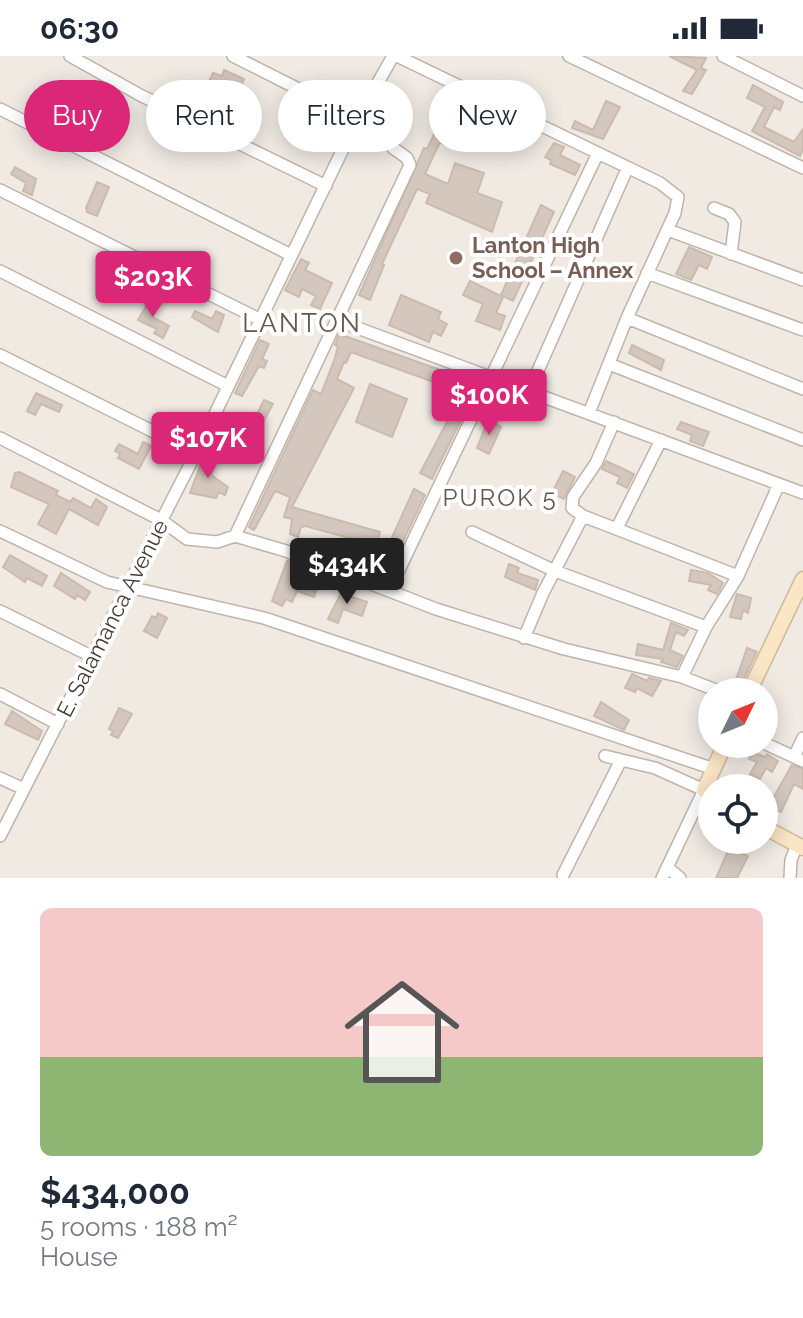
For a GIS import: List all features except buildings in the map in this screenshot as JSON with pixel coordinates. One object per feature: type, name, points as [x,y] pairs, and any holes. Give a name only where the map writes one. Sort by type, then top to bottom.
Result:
[{"type":"street","points":[[70,56],[140,95],[326,186]]},
{"type":"street","points":[[233,56],[281,80]]},
{"type":"street","points":[[395,56],[668,186],[678,197],[668,230],[627,318],[589,413]]},
{"type":"street","name":"E. Salamanca Avenue","points":[[381,80],[395,56]]},
{"type":"street","points":[[569,56],[803,168]]},
{"type":"street","points":[[723,56],[803,96]]},
{"type":"street","points":[[0,109],[291,255]]},
{"type":"street","name":"E. Salamanca Avenue","points":[[0,835],[196,453],[342,152]]},
{"type":"street","points":[[235,536],[410,169],[409,161],[398,152]]},
{"type":"street","points":[[389,591],[598,153]]},
{"type":"street","points":[[529,391],[627,169]]},
{"type":"street","points":[[0,190],[261,320]]},
{"type":"street","points":[[714,208],[729,214],[735,222],[731,254]]},
{"type":"street","points":[[668,230],[803,280]]},
{"type":"street","points":[[0,271],[228,386]]},
{"type":"street","points":[[647,273],[803,330]]},
{"type":"street","points":[[627,318],[803,389]]},
{"type":"street","points":[[336,320],[803,493]]},
{"type":"street","points":[[0,355],[196,453]]},
{"type":"street","points":[[609,364],[803,440]]},
{"type":"street","points":[[614,422],[596,463],[573,497],[572,508],[583,516],[738,576]]},
{"type":"street","points":[[0,438],[161,520],[174,531],[195,541],[217,542],[235,536],[286,551],[524,638],[698,683]]},
{"type":"street","points":[[617,528],[661,440]]},
{"type":"street","points":[[682,677],[706,627],[738,576],[779,484]]},
{"type":"street","points":[[524,638],[583,516]]},
{"type":"street","points":[[0,531],[95,577],[127,588],[264,618],[714,769]]},
{"type":"street","points":[[472,532],[555,571],[706,627]]},
{"type":"street","points":[[756,678],[803,579]]},
{"type":"street","points":[[0,611],[91,656]]},
{"type":"street","points":[[0,694],[58,724]]},
{"type":"street","points":[[778,749],[799,759],[803,738]]},
{"type":"street","points":[[605,756],[668,772],[698,788]]},
{"type":"street","points":[[713,774],[719,758]]},
{"type":"street","points":[[563,875],[621,760]]},
{"type":"street","points":[[0,778],[24,789]]},
{"type":"street","points":[[680,878],[664,873],[698,811]]},
{"type":"street","points":[[778,834],[800,846],[791,860],[790,878]]},
{"type":"place","name":"Lanton High School – Annex","points":[[456,258]]},
{"type":"district","name":"LANTON","points":[[302,323]]},
{"type":"district","name":"PUROK 5","points":[[500,498]]}]
